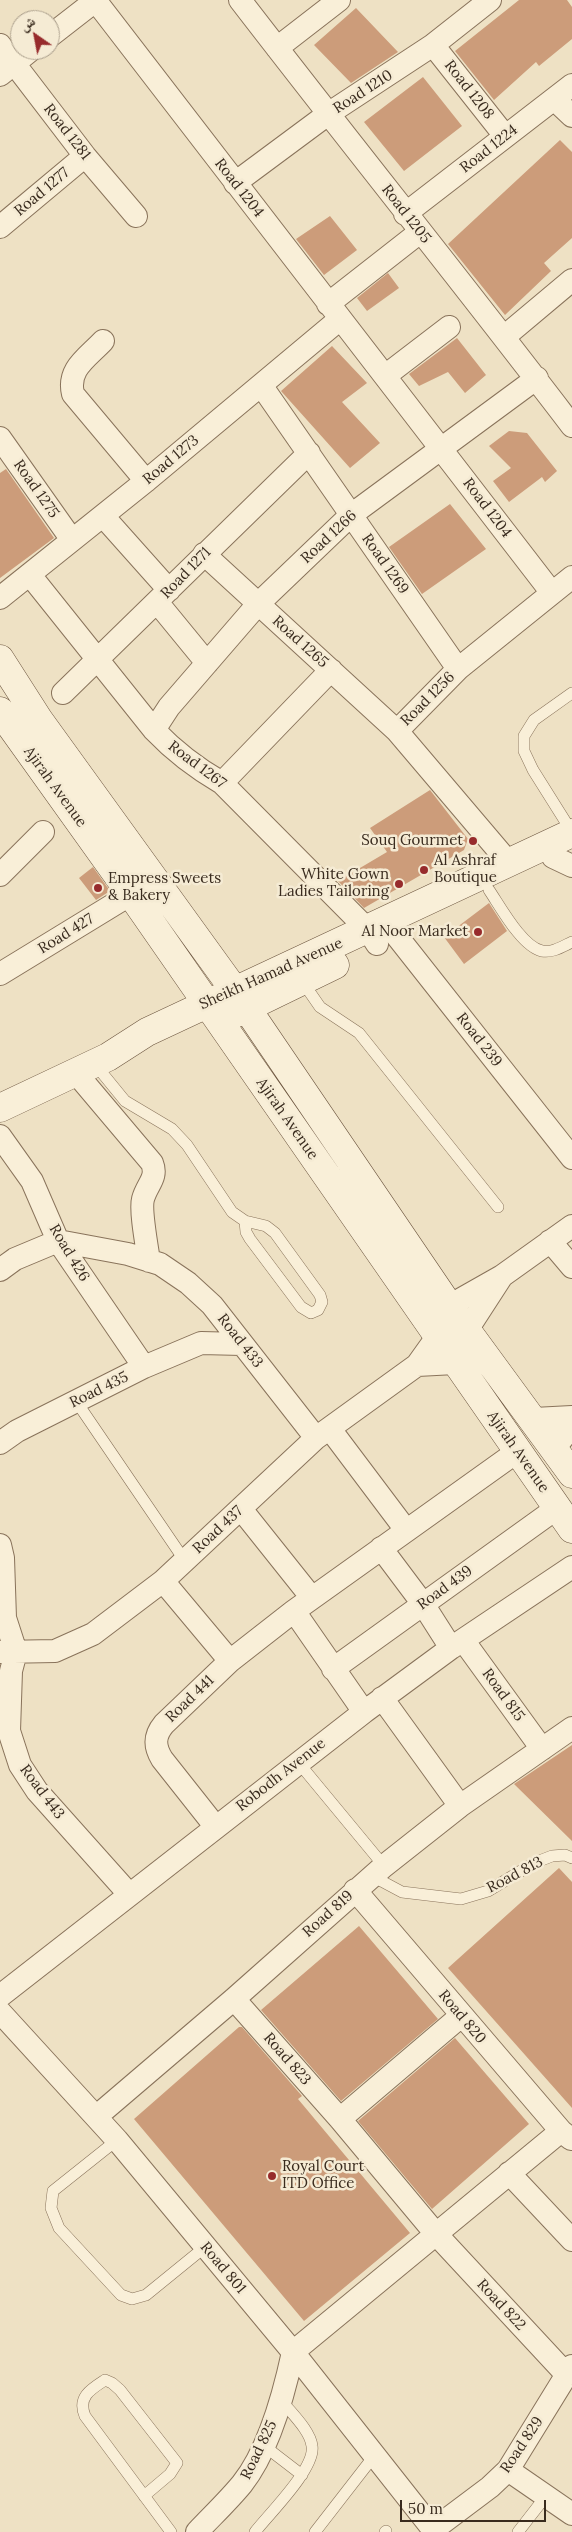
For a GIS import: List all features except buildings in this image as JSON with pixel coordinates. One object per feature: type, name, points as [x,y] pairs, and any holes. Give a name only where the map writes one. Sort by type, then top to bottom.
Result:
[{"type":"street","points":[[60,28],[95,0]]},
{"type":"street","name":"Road 1204","points":[[95,0],[552,593]]},
{"type":"street","name":"Road 1205","points":[[240,0],[420,232],[537,378],[568,412]]},
{"type":"street","points":[[277,48],[339,0]]},
{"type":"street","name":"Road 1210","points":[[235,183],[328,114],[433,44],[465,8],[490,0]]},
{"type":"street","name":"Road 1208","points":[[433,44],[505,136]]},
{"type":"street","name":"Road 1281","points":[[0,45],[85,156],[136,216]]},
{"type":"street","name":"Road 1224","points":[[406,214],[572,85]]},
{"type":"street","points":[[554,99],[572,116]]},
{"type":"street","name":"Road 1277","points":[[0,227],[85,156]]},
{"type":"street","name":"Road 1273","points":[[0,598],[146,482],[261,385],[334,312],[420,232]]},
{"type":"street","points":[[504,337],[572,280]]},
{"type":"street","points":[[385,376],[448,327]]},
{"type":"street","points":[[103,341],[73,372],[70,382],[73,394],[146,482]]},
{"type":"street","name":"Road 1266","points":[[154,730],[169,707],[258,604],[351,515],[537,378]]},
{"type":"street","name":"Road 1269","points":[[261,385],[458,668]]},
{"type":"street","name":"Road 1275","points":[[0,438],[72,540]]},
{"type":"street","name":"Road 1271","points":[[63,693],[309,453]]},
{"type":"street","points":[[103,516],[163,596],[207,663]]},
{"type":"street","name":"Road 1265","points":[[204,554],[397,731]]},
{"type":"street","name":"Road 1267","points":[[30,575],[154,730],[175,752],[197,769],[222,783],[382,932]]},
{"type":"street","name":"Road 1256","points":[[510,864],[397,731],[458,668],[572,577]]},
{"type":"street","name":"Ajirah Avenue","points":[[0,659],[39,720],[241,1000],[450,1306],[534,1419],[572,1474]]},
{"type":"street","points":[[222,783],[331,670]]},
{"type":"street","name":"Ajirah Avenue","points":[[0,711],[213,1011],[455,1363],[565,1519]]},
{"type":"street","points":[[0,875],[42,832]]},
{"type":"street","name":"Sheikh Hamad Avenue","points":[[241,1000],[382,932],[572,833]]},
{"type":"street","name":"Sheikh Hamad Avenue","points":[[0,1108],[93,1064],[147,1032],[302,981],[382,932],[566,857]]},
{"type":"street","name":"Road 427","points":[[0,974],[131,894]]},
{"type":"street","name":"Road 239","points":[[382,932],[572,1158]]},
{"type":"street","points":[[93,1064],[155,1170],[154,1179],[143,1200],[149,1261]]},
{"type":"street","name":"Road 426","points":[[0,1136],[32,1181],[58,1241],[144,1367]]},
{"type":"street","points":[[450,1306],[502,1276],[572,1226]]},
{"type":"street","points":[[0,1270],[15,1259],[58,1241]]},
{"type":"street","name":"Road 433","points":[[58,1241],[128,1254],[160,1264],[188,1283],[212,1306],[242,1344],[323,1433],[406,1530]]},
{"type":"street","points":[[550,1241],[572,1266]]},
{"type":"street","points":[[467,1330],[502,1276]]},
{"type":"street","points":[[201,1343],[208,1330],[212,1306]]},
{"type":"street","name":"Road 437","points":[[8,1652],[56,1651],[93,1634],[185,1561],[323,1433],[417,1365],[437,1337]]},
{"type":"street","name":"Road 435","points":[[3,1436],[76,1402],[144,1367],[201,1343],[242,1344]]},
{"type":"street","points":[[417,1365],[455,1363]]},
{"type":"street","points":[[534,1419],[572,1417]]},
{"type":"street","points":[[554,1449],[572,1426]]},
{"type":"street","points":[[163,1580],[230,1661],[294,1611],[518,1451]]},
{"type":"street","points":[[241,1509],[312,1598]]},
{"type":"street","name":"Road 439","points":[[333,1669],[423,1604],[565,1519]]},
{"type":"street","points":[[381,1548],[423,1604],[457,1644]]},
{"type":"street","points":[[1,1555],[2,1615]]},
{"type":"street","name":"Robodh Avenue","points":[[0,1996],[215,1826],[382,1698],[457,1644],[572,1567]]},
{"type":"street","points":[[294,1611],[364,1712]]},
{"type":"street","name":"Road 443","points":[[2,1615],[11,1671],[9,1731],[20,1765],[37,1791],[129,1894]]},
{"type":"street","name":"Road 815","points":[[457,1644],[542,1749]]},
{"type":"street","name":"Road 441","points":[[215,1826],[162,1758],[157,1750],[156,1741],[157,1732],[164,1724],[230,1661]]},
{"type":"street","points":[[382,1698],[460,1806]]},
{"type":"street","name":"Road 819","points":[[97,2116],[234,1999],[370,1877],[460,1806],[572,1728]]},
{"type":"street","name":"Road 820","points":[[370,1877],[461,2016],[566,2135]]},
{"type":"street","name":"Road 823","points":[[234,1999],[340,2119],[436,2234]]},
{"type":"street","name":"Road 801","points":[[0,2012],[97,2116],[294,2352],[374,2456],[435,2530]]},
{"type":"street","points":[[340,2119],[461,2016]]},
{"type":"street","points":[[294,2352],[509,2173],[566,2135]]},
{"type":"street","points":[[509,2173],[572,2240]]},
{"type":"street","name":"Road 822","points":[[436,2234],[569,2371]]},
{"type":"street","name":"Road 825","points":[[197,2532],[243,2483],[263,2445],[282,2401],[294,2352]]},
{"type":"street","name":"Road 829","points":[[435,2530],[490,2487],[508,2470],[569,2371]]},
{"type":"street","points":[[508,2470],[572,2514]]},
{"type":"lane","points":[[572,693],[534,720],[524,736],[524,751],[533,770],[572,833]]},
{"type":"lane","points":[[489,890],[520,935],[529,943],[542,951],[555,950],[572,942]]},
{"type":"lane","points":[[302,981],[320,1007],[359,1033],[498,1207]]},
{"type":"lane","points":[[93,1064],[125,1100],[172,1128],[188,1145],[232,1212],[245,1221],[266,1226],[275,1233],[320,1295],[322,1302],[318,1310],[312,1313],[301,1307],[250,1239],[246,1232],[245,1221]]},
{"type":"lane","points":[[76,1402],[185,1561]]},
{"type":"lane","points":[[298,1762],[370,1877]]},
{"type":"lane","name":"Road 813","points":[[370,1877],[402,1892],[461,1898],[488,1891],[543,1860],[565,1855],[572,1858]]},
{"type":"lane","points":[[117,2140],[53,2191],[51,2208],[59,2228],[121,2295],[132,2299],[146,2295],[205,2247]]},
{"type":"lane","points":[[144,2496],[170,2474],[177,2462],[120,2390],[112,2382],[105,2380],[90,2389],[85,2396],[82,2408],[144,2496],[171,2532]]},
{"type":"lane","points":[[255,2532],[302,2475],[311,2456],[312,2446],[304,2430],[282,2401]]},
{"type":"lane","points":[[263,2445],[302,2475]]},
{"type":"lane","points":[[315,2532],[374,2456]]},
{"type":"lane","points":[[518,2532],[523,2523],[546,2496]]},
{"type":"place","name":"Souq Gourmet","points":[[473,841]]},
{"type":"place","name":"Al Ashraf Boutique","points":[[424,870]]},
{"type":"place","name":"White Gown Ladies Tailoring","points":[[399,884]]},
{"type":"place","name":"Empress Sweets & Bakery","points":[[98,888]]},
{"type":"place","name":"Al Noor Market","points":[[478,932]]},
{"type":"place","name":"Royal Court ITD Office","points":[[272,2176]]}]
